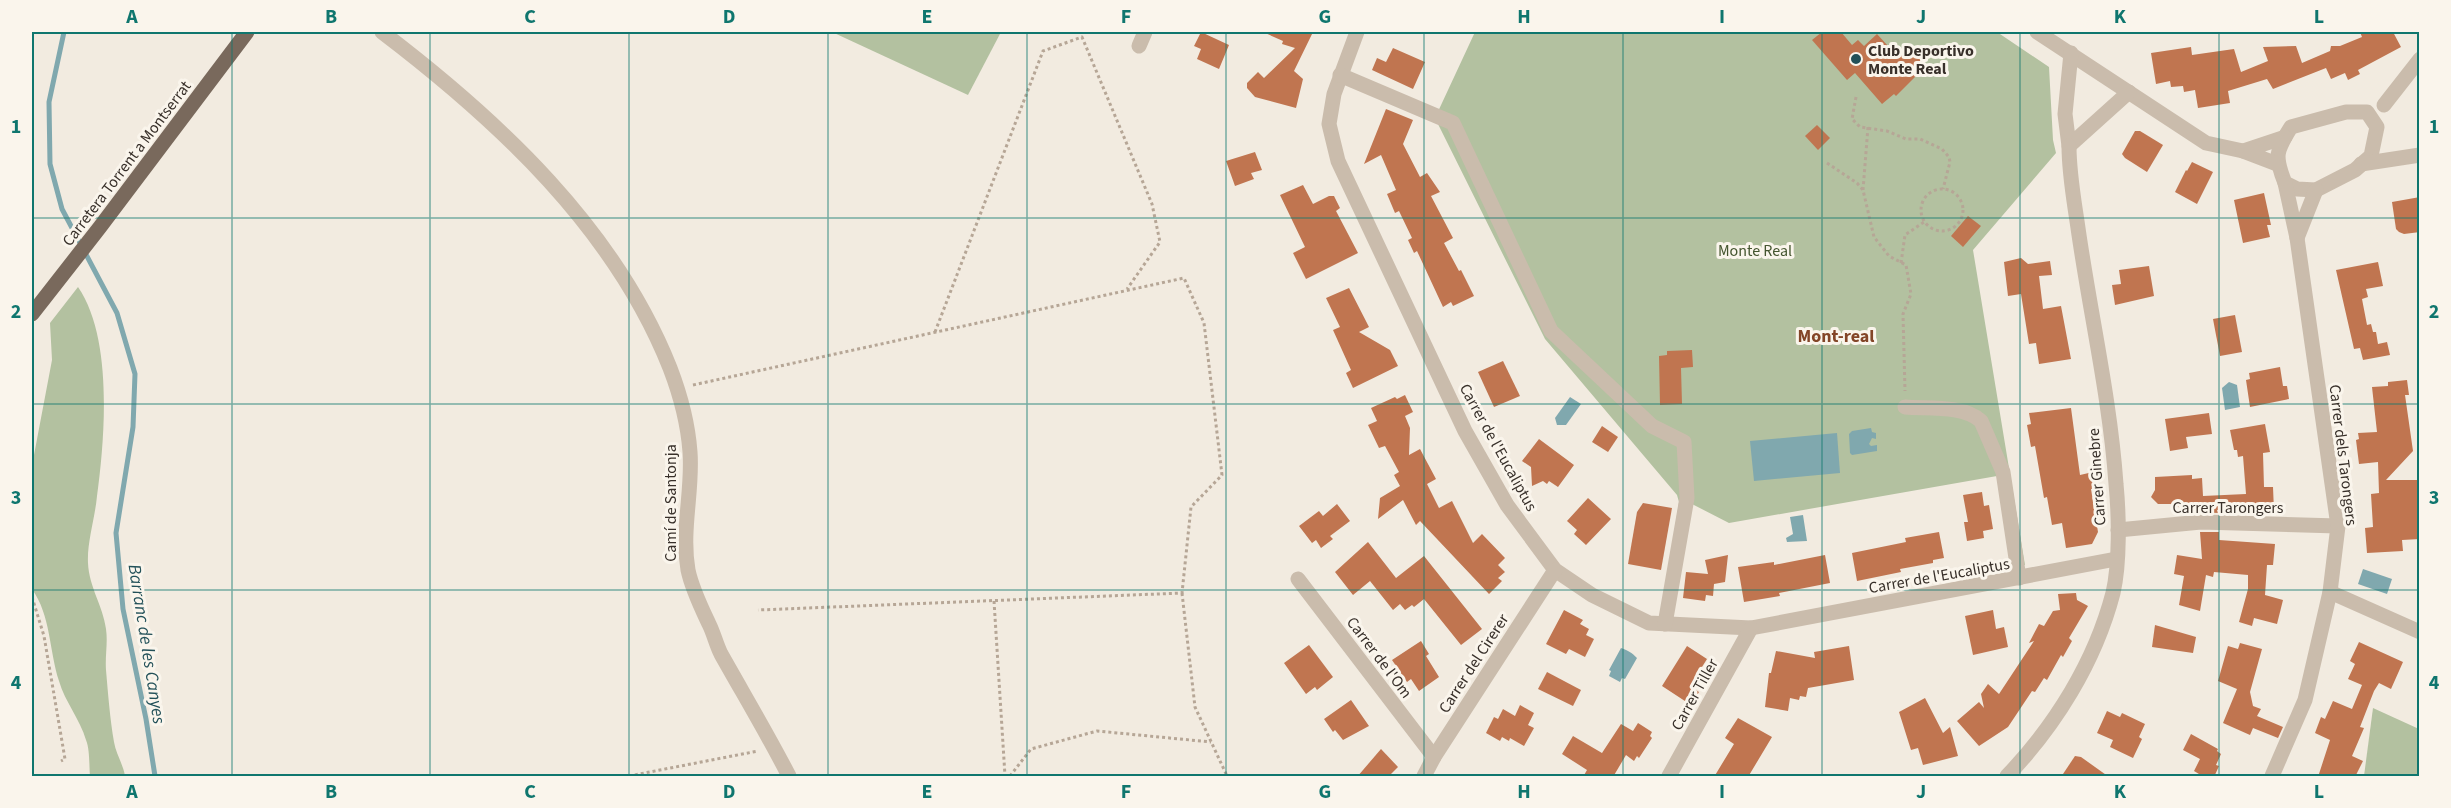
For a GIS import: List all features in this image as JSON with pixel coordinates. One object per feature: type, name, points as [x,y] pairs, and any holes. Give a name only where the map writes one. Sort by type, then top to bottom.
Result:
[{"type":"main road","name":"Carretera Torrent a Montserrat","points":[[33,308],[70,266],[247,32]]},
{"type":"street","name":"Camí de Santonja","points":[[382,32],[420,61],[487,119],[554,187],[607,250],[637,299],[670,369],[684,414],[690,453],[686,550],[689,572],[701,609],[720,651],[775,747],[789,777]]},
{"type":"street","name":"Carrer de l'Eucaliptus","points":[[1357,32],[1334,94],[1329,124],[1338,161],[1465,431],[1507,505],[1555,570],[1592,595],[1649,623],[1751,628],[2116,559]]},
{"type":"street","points":[[2037,32],[2206,143],[2243,151],[2277,164]]},
{"type":"street","name":"Carrer Ginebre","points":[[2007,777],[2035,747],[2075,686],[2101,630],[2113,591],[2116,559],[2118,530],[2113,440],[2085,278],[2069,166],[2065,114],[2071,53]]},
{"type":"street","points":[[2384,105],[2367,112],[2346,111],[2291,127],[2280,146],[2277,164],[2285,183],[2298,189],[2316,190],[2371,156],[2384,105],[2420,59]]},
{"type":"street","points":[[1340,75],[1453,123],[1551,331],[1652,426],[1684,442],[1687,498],[1665,624]]},
{"type":"street","points":[[2068,146],[2129,92]]},
{"type":"street","points":[[2367,112],[2376,134],[2413,156]]},
{"type":"street","points":[[2243,151],[2285,136]]},
{"type":"street","points":[[2361,164],[2413,156]]},
{"type":"street","name":"Carrer dels Tarongers","points":[[2272,777],[2305,700],[2330,592],[2338,526],[2297,238],[2285,183]]},
{"type":"street","name":"Carrer dels Tarongers","points":[[2297,238],[2316,190]]},
{"type":"street","points":[[1905,407],[1963,412],[1974,415],[1981,421],[2003,472],[2019,578]]},
{"type":"street","name":"Carrer Tarongers","points":[[2118,530],[2201,522],[2338,526]]},
{"type":"street","name":"Carrer del Cirerer","points":[[1424,777],[1555,570]]},
{"type":"street","name":"Carrer de l'Om","points":[[1298,579],[1434,758]]},
{"type":"street","points":[[2330,592],[2420,632]]},
{"type":"street","name":"Carrer Tiller","points":[[1669,777],[1751,628]]},
{"type":"path","points":[[934,332],[1043,51],[1082,37],[1152,204],[1160,242],[1126,290]]},
{"type":"path","points":[[1856,97],[1852,119],[1860,127],[1898,134],[1906,140],[1920,138],[1942,149],[1949,156],[1950,162],[1942,189]]},
{"type":"path","points":[[1868,127],[1863,190],[1874,237],[1889,256],[1906,265],[1911,294],[1903,314],[1905,407]]},
{"type":"path","points":[[1827,163],[1857,183],[1863,190]]},
{"type":"path","points":[[1942,189],[1955,194],[1959,199],[1962,205],[1961,220],[1950,230],[1936,231],[1924,222],[1921,210],[1925,197],[1942,189]]},
{"type":"path","points":[[1901,262],[1905,235],[1924,222]]},
{"type":"path","points":[[676,388],[1184,278],[1204,323],[1222,475],[1191,507],[1182,593],[1195,707],[1227,777]]},
{"type":"path","points":[[758,610],[1182,593]]},
{"type":"path","points":[[32,597],[44,636],[65,759],[61,762]]},
{"type":"path","points":[[994,601],[1005,777]]},
{"type":"path","points":[[1010,777],[1031,749],[1097,731],[1211,742]]},
{"type":"path","points":[[629,777],[775,747]]},
{"type":"green space","points":[[832,32],[1001,32],[968,95]]},
{"type":"green space","name":"Monte Real","points":[[1475,32],[1997,32],[2049,67],[2053,140],[2056,153],[1973,250],[2025,565],[2013,567],[1997,476],[1729,523],[1692,504],[1663,606],[1679,502],[1677,495],[1545,339],[1435,118]]},
{"type":"green space","points":[[78,287],[89,308],[102,360],[104,417],[102,446],[88,563],[106,629],[106,670],[111,724],[115,746],[125,776],[90,776],[87,744],[62,689],[43,610],[32,589],[32,465],[52,360],[50,323]]},
{"type":"green space","points":[[2373,708],[2419,729],[2419,776],[2364,776]]},
{"type":"water","points":[[2229,382],[2237,385],[2240,407],[2225,410],[2222,388]]},
{"type":"water","points":[[1570,397],[1581,404],[1566,425],[1557,425],[1555,418]]},
{"type":"water","points":[[1871,428],[1872,432],[1876,433],[1876,439],[1872,438],[1869,444],[1877,445],[1877,451],[1852,455],[1849,434],[1852,431]]},
{"type":"water","points":[[1837,433],[1840,473],[1754,481],[1750,441]]},
{"type":"water","points":[[1803,515],[1807,541],[1787,542],[1786,538],[1793,534],[1790,517]]},
{"type":"water","points":[[2363,569],[2392,579],[2387,594],[2358,584]]},
{"type":"water","points":[[1621,648],[1637,658],[1625,679],[1622,678],[1620,682],[1609,676],[1611,671],[1609,670]]},
{"type":"building","points":[[1201,32],[1229,45],[1219,69],[1197,59],[1201,49],[1194,46]]},
{"type":"building","points":[[1263,32],[1313,32],[1294,71],[1303,79],[1296,108],[1255,97],[1247,88],[1247,83],[1258,72],[1264,78],[1295,48],[1282,44],[1283,41]]},
{"type":"building","points":[[1822,32],[1841,32],[1852,45],[1858,40],[1864,46],[1877,34],[1888,46],[1892,42],[1902,53],[1910,47],[1926,66],[1896,96],[1894,94],[1882,104],[1855,73],[1847,80],[1812,40]]},
{"type":"building","points":[[2360,32],[2393,32],[2401,47],[2358,70],[2360,74],[2348,80],[2345,73],[2331,79],[2326,68],[2273,89],[2267,79],[2228,91],[2230,103],[2198,108],[2195,90],[2184,92],[2183,86],[2171,87],[2170,81],[2156,84],[2151,53],[2191,47],[2192,55],[2234,49],[2241,72],[2268,61],[2263,47],[2296,46],[2302,63],[2330,51],[2331,46],[2340,46],[2362,37]]},
{"type":"building","points":[[1393,48],[1425,62],[1413,89],[1372,70],[1377,58],[1386,62]]},
{"type":"building","points":[[1386,109],[1413,120],[1403,144],[1420,177],[1427,173],[1440,192],[1431,196],[1453,238],[1444,243],[1474,296],[1453,306],[1451,302],[1443,307],[1417,251],[1414,253],[1408,240],[1412,238],[1399,211],[1395,213],[1387,194],[1396,190],[1381,155],[1364,164]]},
{"type":"building","points":[[1817,125],[1830,138],[1818,150],[1805,136]]},
{"type":"building","points":[[2135,131],[2140,131],[2163,145],[2147,172],[2122,154]]},
{"type":"building","points":[[1255,152],[1262,170],[1251,173],[1254,179],[1235,186],[1226,161]]},
{"type":"building","points":[[2192,162],[2213,172],[2197,204],[2175,192]]},
{"type":"building","points":[[1303,185],[1313,204],[1334,196],[1340,208],[1336,211],[1358,253],[1306,279],[1293,253],[1305,247],[1280,195]]},
{"type":"building","points":[[2264,193],[2271,225],[2267,225],[2270,237],[2243,243],[2234,200]]},
{"type":"building","points":[[2420,197],[2420,232],[2404,234],[2399,232],[2396,229],[2392,202]]},
{"type":"building","points":[[1968,216],[1981,226],[1963,247],[1951,236]]},
{"type":"building","points":[[2021,258],[2028,264],[2050,261],[2052,275],[2039,276],[2043,309],[2061,306],[2071,359],[2039,364],[2036,343],[2029,344],[2021,294],[2008,296],[2004,262]]},
{"type":"building","points":[[2378,262],[2383,286],[2366,289],[2368,297],[2362,299],[2367,325],[2371,324],[2373,332],[2376,332],[2378,344],[2387,342],[2390,355],[2363,360],[2360,348],[2354,349],[2336,270]]},
{"type":"building","points":[[2149,266],[2154,296],[2115,305],[2112,285],[2121,284],[2119,270]]},
{"type":"building","points":[[1349,288],[1369,327],[1359,332],[1390,350],[1398,366],[1353,388],[1346,373],[1351,370],[1333,330],[1340,327],[1326,298]]},
{"type":"building","points":[[2235,315],[2242,352],[2220,356],[2213,319]]},
{"type":"building","points":[[1692,350],[1693,367],[1681,368],[1682,404],[1660,405],[1659,356],[1667,355],[1667,351]]},
{"type":"building","points":[[1503,361],[1520,396],[1494,407],[1478,372]]},
{"type":"building","points":[[2280,367],[2283,386],[2287,386],[2289,399],[2250,407],[2246,380],[2250,379],[2249,373]]},
{"type":"building","points":[[2407,380],[2409,395],[2405,395],[2413,451],[2386,480],[2420,480],[2420,539],[2402,540],[2403,551],[2367,553],[2365,528],[2373,527],[2371,494],[2379,493],[2378,462],[2359,464],[2356,440],[2359,439],[2358,433],[2377,432],[2372,387],[2388,386],[2388,382]]},
{"type":"building","points":[[1405,395],[1413,412],[1405,416],[1410,428],[1409,455],[1420,449],[1436,479],[1427,484],[1439,508],[1452,501],[1473,543],[1482,534],[1505,558],[1498,565],[1505,572],[1498,578],[1502,581],[1489,594],[1420,521],[1416,525],[1403,500],[1378,519],[1380,498],[1400,486],[1394,475],[1399,472],[1385,446],[1379,448],[1368,425],[1377,421],[1371,408]]},
{"type":"building","points":[[2071,408],[2080,475],[2093,472],[2095,489],[2091,489],[2098,532],[2092,544],[2066,548],[2062,523],[2052,525],[2047,497],[2044,498],[2035,446],[2031,447],[2027,425],[2031,424],[2029,413]]},
{"type":"building","points":[[2209,413],[2212,434],[2186,437],[2188,448],[2170,451],[2165,419]]},
{"type":"building","points":[[2265,424],[2270,452],[2263,453],[2264,487],[2273,487],[2274,511],[2247,512],[2247,508],[2217,510],[2218,513],[2199,512],[2199,508],[2187,509],[2187,506],[2172,507],[2172,504],[2158,504],[2151,497],[2155,490],[2155,477],[2192,475],[2192,479],[2202,478],[2203,496],[2246,494],[2243,456],[2238,457],[2237,450],[2234,450],[2230,430]]},
{"type":"building","points":[[1602,426],[1618,437],[1608,452],[1592,442]]},
{"type":"building","points":[[1539,439],[1574,465],[1558,487],[1549,481],[1547,484],[1543,481],[1532,486],[1531,467],[1522,461]]},
{"type":"building","points":[[1982,492],[1984,506],[1989,505],[1993,529],[1983,531],[1984,538],[1967,541],[1964,522],[1968,522],[1963,495]]},
{"type":"building","points":[[1588,498],[1611,519],[1586,545],[1574,534],[1577,530],[1567,521]]},
{"type":"building","points":[[1643,503],[1672,508],[1661,570],[1628,564],[1637,512]]},
{"type":"building","points":[[1337,504],[1350,521],[1330,536],[1333,539],[1321,548],[1316,540],[1312,543],[1299,526],[1319,511],[1323,516]]},
{"type":"building","points":[[1939,532],[1944,558],[1933,560],[1933,563],[1900,569],[1901,572],[1857,581],[1852,553],[1906,542],[1905,538]]},
{"type":"building","points":[[2200,532],[2219,532],[2219,540],[2275,544],[2273,565],[2267,565],[2265,595],[2283,600],[2277,624],[2254,618],[2252,626],[2239,622],[2248,589],[2248,575],[2214,572],[2213,577],[2206,575],[2200,611],[2179,605],[2184,576],[2174,574],[2177,555],[2202,559]]},
{"type":"building","points":[[1368,542],[1396,578],[1424,556],[1482,629],[1461,645],[1424,599],[1414,607],[1412,605],[1405,610],[1400,604],[1393,610],[1370,581],[1353,595],[1335,572]]},
{"type":"building","points":[[1728,555],[1725,582],[1714,584],[1713,596],[1706,595],[1705,601],[1683,598],[1686,572],[1708,574],[1705,560]]},
{"type":"building","points":[[1825,555],[1830,583],[1779,593],[1780,596],[1744,602],[1738,567],[1774,562],[1774,565]]},
{"type":"building","points":[[2076,593],[2077,600],[2088,606],[2069,638],[2072,641],[2063,657],[2061,655],[2047,680],[2044,678],[2035,692],[2032,691],[2008,727],[1979,746],[1957,721],[1979,702],[1984,708],[1981,694],[1988,684],[1999,694],[2034,641],[2029,643],[2039,624],[2044,626],[2053,611],[2060,610],[2058,594]]},
{"type":"building","points":[[1564,610],[1583,620],[1580,624],[1589,629],[1586,635],[1594,639],[1585,657],[1569,649],[1566,654],[1546,644]]},
{"type":"building","points":[[1993,610],[1996,629],[2004,627],[2008,647],[1973,655],[1965,616]]},
{"type":"building","points":[[2155,625],[2196,637],[2193,653],[2152,647]]},
{"type":"building","points":[[1421,641],[1429,654],[1426,656],[1439,677],[1419,691],[1411,679],[1407,682],[1392,660]]},
{"type":"building","points":[[2359,642],[2403,662],[2391,689],[2379,683],[2374,691],[2360,727],[2364,728],[2352,756],[2363,761],[2355,777],[2318,777],[2330,740],[2315,733],[2321,717],[2325,719],[2333,701],[2352,709],[2362,685],[2348,679],[2355,664],[2350,661]]},
{"type":"building","points":[[2240,643],[2262,649],[2250,692],[2253,706],[2261,709],[2257,716],[2283,727],[2278,738],[2253,728],[2250,735],[2223,723],[2237,689],[2218,681],[2228,646],[2238,649]]},
{"type":"building","points":[[1309,645],[1333,677],[1317,690],[1315,687],[1306,694],[1284,663]]},
{"type":"building","points":[[1687,646],[1707,659],[1690,686],[1699,692],[1691,705],[1662,686]]},
{"type":"building","points":[[1849,646],[1854,680],[1808,688],[1806,697],[1800,696],[1799,700],[1790,698],[1788,711],[1765,707],[1769,673],[1771,673],[1776,651],[1815,658],[1814,652]]},
{"type":"building","points":[[1547,672],[1581,690],[1573,706],[1538,689]]},
{"type":"building","points":[[1925,698],[1943,733],[1950,727],[1958,756],[1923,765],[1918,748],[1911,750],[1899,712]]},
{"type":"building","points":[[1351,700],[1369,726],[1343,740],[1335,730],[1333,732],[1324,719]]},
{"type":"building","points":[[1520,705],[1534,713],[1528,725],[1534,728],[1524,746],[1510,738],[1509,741],[1502,737],[1500,741],[1486,733],[1494,717],[1498,719],[1503,709],[1515,716]]},
{"type":"building","points":[[2107,711],[2120,717],[2122,713],[2145,724],[2139,737],[2142,739],[2133,758],[2110,747],[2113,740],[2097,733]]},
{"type":"building","points":[[1738,718],[1772,737],[1748,777],[1714,777],[1734,744],[1725,738]]},
{"type":"building","points":[[1638,723],[1652,732],[1650,736],[1652,738],[1639,758],[1637,756],[1634,761],[1626,755],[1613,777],[1583,777],[1587,770],[1562,754],[1573,736],[1602,753],[1621,724],[1633,731]]},
{"type":"building","points":[[2191,734],[2218,749],[2217,751],[2221,754],[2214,777],[2204,777],[2194,771],[2200,759],[2183,750]]},
{"type":"building","points":[[1381,749],[1398,767],[1388,777],[1357,777]]},
{"type":"building","points":[[2075,756],[2081,757],[2109,777],[2061,777]]},
{"type":"waterway","name":"Barranc de les Canyes","points":[[64,32],[49,102],[50,164],[62,209],[117,313],[135,374],[133,427],[116,533],[123,609],[146,719],[155,776]]},
{"type":"place","name":"Club Deportivo Monte Real","points":[[1856,59]]},
{"type":"district","name":"Mont-real","points":[[1836,336]]}]
